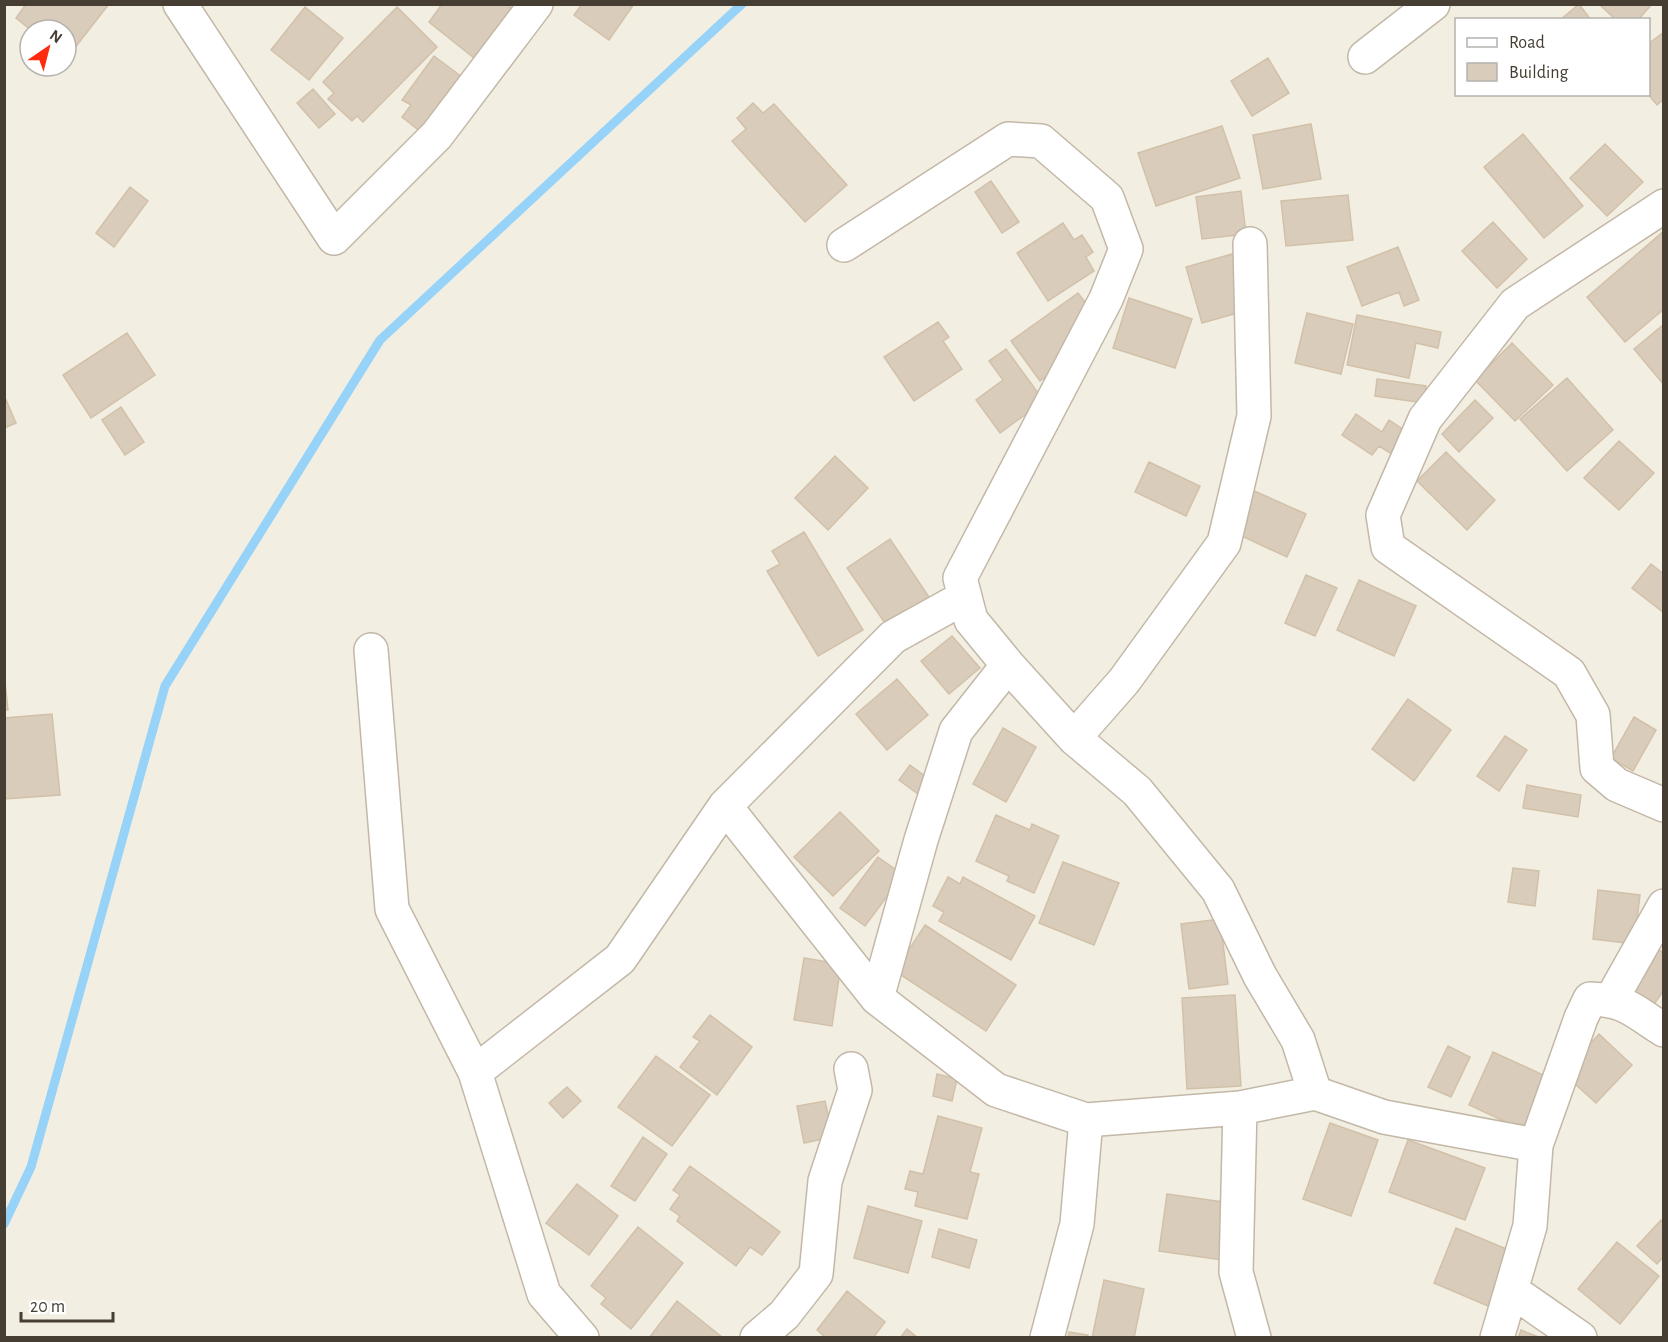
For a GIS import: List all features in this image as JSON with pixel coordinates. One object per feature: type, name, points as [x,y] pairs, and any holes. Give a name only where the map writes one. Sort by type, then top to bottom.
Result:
[{"type":"street","points":[[180,4],[334,238],[437,135],[536,4]]},
{"type":"street","points":[[1365,57],[1433,4]]},
{"type":"street","points":[[844,245],[1008,139],[1041,141],[1107,198],[1126,249],[1106,299],[960,578],[971,620],[1008,665],[1074,738],[1137,791],[1218,890],[1260,976],[1298,1040],[1315,1094]]},
{"type":"street","points":[[1664,206],[1515,304],[1425,419],[1383,515],[1388,547],[1569,673],[1593,715],[1597,768],[1617,785],[1664,804]]},
{"type":"street","points":[[1074,738],[1124,681],[1224,543],[1254,416],[1250,244]]},
{"type":"street","points":[[475,1072],[620,959],[725,806],[893,637],[965,597]]},
{"type":"street","points":[[370,650],[392,909],[475,1072],[544,1294],[582,1338]]},
{"type":"street","points":[[877,998],[921,840],[956,731],[1008,665]]},
{"type":"street","points":[[725,806],[877,998],[996,1090],[1086,1120],[1240,1108],[1315,1094],[1384,1118],[1536,1145]]},
{"type":"street","points":[[1611,1000],[1664,906]]},
{"type":"street","points":[[1497,1338],[1530,1226],[1536,1145],[1581,1018],[1590,999],[1611,1000],[1636,1011],[1664,1030]]},
{"type":"street","points":[[757,1338],[784,1315],[816,1274],[825,1181],[855,1090],[851,1069]]},
{"type":"street","points":[[1240,1108],[1236,1272],[1254,1338]]},
{"type":"street","points":[[1047,1338],[1077,1224],[1086,1120]]},
{"type":"street","points":[[1511,1290],[1580,1338]]},
{"type":"building","points":[[26,4],[109,4],[78,44],[78,18],[16,18]]},
{"type":"building","points":[[442,4],[507,4],[513,10],[474,58],[429,22]]},
{"type":"building","points":[[582,4],[634,4],[609,40],[574,15]]},
{"type":"building","points":[[1579,4],[1590,18],[1562,18]]},
{"type":"building","points":[[1599,4],[1652,4],[1640,18],[1614,18]]},
{"type":"building","points":[[305,7],[343,38],[309,80],[271,50]]},
{"type":"building","points":[[397,7],[437,47],[363,122],[357,116],[352,121],[328,99],[334,93],[323,82]]},
{"type":"building","points":[[1664,32],[1664,99],[1657,105],[1650,96],[1650,42]]},
{"type":"building","points":[[434,56],[470,83],[421,132],[402,117],[411,105],[402,100]]},
{"type":"building","points":[[1268,58],[1289,93],[1252,116],[1231,81]]},
{"type":"building","points":[[313,89],[335,114],[319,128],[297,103]]},
{"type":"building","points":[[753,103],[763,113],[774,104],[847,185],[805,222],[732,141],[746,129],[737,118]]},
{"type":"building","points":[[1311,124],[1321,179],[1263,189],[1253,135]]},
{"type":"building","points":[[1222,126],[1240,178],[1156,206],[1138,153]]},
{"type":"building","points":[[1523,134],[1583,206],[1544,238],[1484,167]]},
{"type":"building","points":[[1605,144],[1643,182],[1607,216],[1570,178]]},
{"type":"building","points":[[991,181],[1019,222],[1002,233],[975,192]]},
{"type":"building","points":[[130,187],[148,201],[114,247],[96,233]]},
{"type":"building","points":[[1241,191],[1246,234],[1202,239],[1196,197]]},
{"type":"building","points":[[1348,195],[1353,240],[1286,246],[1281,201]]},
{"type":"building","points":[[1493,222],[1527,259],[1497,288],[1462,251]]},
{"type":"building","points":[[1063,223],[1074,240],[1082,235],[1093,252],[1086,257],[1094,271],[1048,301],[1017,253]]},
{"type":"building","points":[[1664,231],[1664,309],[1625,342],[1587,297]]},
{"type":"building","points":[[1398,247],[1419,300],[1404,306],[1399,292],[1362,306],[1347,267]]},
{"type":"building","points":[[1232,254],[1248,310],[1202,323],[1186,267]]},
{"type":"building","points":[[1078,293],[1091,310],[1070,359],[1040,381],[1011,341]]},
{"type":"building","points":[[1129,298],[1192,319],[1175,368],[1113,348]]},
{"type":"building","points":[[1307,313],[1353,324],[1341,374],[1295,363]]},
{"type":"building","points":[[1357,315],[1441,332],[1438,348],[1416,343],[1409,378],[1347,365]]},
{"type":"building","points":[[938,322],[949,337],[943,341],[962,369],[914,401],[884,357]]},
{"type":"building","points":[[1664,324],[1664,385],[1634,349]]},
{"type":"building","points":[[127,333],[155,375],[91,418],[63,375]]},
{"type":"building","points":[[1512,343],[1553,385],[1515,421],[1475,380]]},
{"type":"building","points":[[1006,349],[1044,401],[1000,433],[976,400],[1003,380],[989,361]]},
{"type":"building","points":[[1567,378],[1613,430],[1567,471],[1520,419]]},
{"type":"building","points":[[1377,379],[1426,386],[1424,403],[1375,396]]},
{"type":"building","points":[[4,395],[16,423],[4,428]]},
{"type":"building","points":[[1475,400],[1493,418],[1459,452],[1442,434]]},
{"type":"building","points":[[121,407],[144,442],[125,455],[102,420]]},
{"type":"building","points":[[1356,414],[1382,432],[1389,420],[1410,434],[1395,456],[1379,446],[1372,455],[1342,435]]},
{"type":"building","points":[[1619,441],[1654,473],[1619,510],[1584,478]]},
{"type":"building","points":[[1446,452],[1495,500],[1467,530],[1417,481]]},
{"type":"building","points":[[835,456],[868,488],[828,530],[795,498]]},
{"type":"building","points":[[1149,462],[1200,486],[1186,516],[1135,492]]},
{"type":"building","points":[[1252,490],[1306,514],[1287,557],[1233,532]]},
{"type":"building","points":[[804,532],[863,630],[818,656],[767,571],[780,564],[772,551]]},
{"type":"building","points":[[890,539],[929,597],[887,626],[847,568]]},
{"type":"building","points":[[1651,564],[1664,574],[1664,613],[1632,588]]},
{"type":"building","points":[[1306,575],[1337,588],[1315,636],[1285,623]]},
{"type":"building","points":[[1359,580],[1416,606],[1394,656],[1337,630]]},
{"type":"building","points":[[952,636],[980,668],[949,694],[921,661]]},
{"type":"building","points":[[897,679],[928,715],[887,750],[856,714]]},
{"type":"building","points":[[5,682],[8,710],[4,710]]},
{"type":"building","points":[[1408,699],[1451,730],[1414,781],[1372,749]]},
{"type":"building","points":[[52,714],[60,795],[4,799],[4,718]]},
{"type":"building","points":[[1634,717],[1656,730],[1633,771],[1611,758]]},
{"type":"building","points":[[1003,728],[1036,747],[1006,802],[973,784]]},
{"type":"building","points":[[1505,736],[1527,750],[1499,791],[1477,776]]},
{"type":"building","points":[[910,765],[933,782],[922,797],[899,780]]},
{"type":"building","points":[[1527,785],[1581,795],[1578,817],[1523,808]]},
{"type":"building","points":[[840,812],[879,851],[833,896],[794,857]]},
{"type":"building","points":[[996,815],[1030,830],[1032,824],[1059,836],[1034,893],[1007,881],[1009,876],[976,861]]},
{"type":"building","points":[[878,857],[903,875],[865,926],[840,908]]},
{"type":"building","points":[[1063,862],[1119,883],[1094,945],[1039,923]]},
{"type":"building","points":[[1513,868],[1539,871],[1535,906],[1508,902]]},
{"type":"building","points":[[948,877],[960,884],[963,877],[1035,916],[1011,960],[939,921],[944,912],[933,906]]},
{"type":"building","points":[[1598,890],[1640,895],[1634,944],[1593,939]]},
{"type":"building","points":[[1220,919],[1228,984],[1189,989],[1181,924]]},
{"type":"building","points":[[925,925],[1016,985],[986,1031],[895,971]]},
{"type":"building","points":[[1652,946],[1664,953],[1664,990],[1650,1010],[1623,991]]},
{"type":"building","points":[[804,958],[841,964],[832,1026],[794,1020]]},
{"type":"building","points":[[1235,995],[1241,1086],[1187,1089],[1182,998]]},
{"type":"building","points":[[710,1015],[752,1047],[717,1095],[680,1067],[700,1041],[693,1037]]},
{"type":"building","points":[[1599,1034],[1632,1065],[1596,1103],[1563,1073]]},
{"type":"building","points":[[1448,1046],[1470,1057],[1451,1097],[1428,1087]]},
{"type":"building","points":[[1493,1052],[1552,1079],[1527,1132],[1469,1105]]},
{"type":"building","points":[[656,1056],[710,1095],[672,1146],[618,1107]]},
{"type":"building","points":[[937,1074],[957,1079],[952,1101],[933,1096]]},
{"type":"building","points":[[567,1087],[581,1101],[563,1118],[549,1103]]},
{"type":"building","points":[[825,1101],[833,1137],[804,1143],[797,1106]]},
{"type":"building","points":[[938,1116],[982,1128],[970,1172],[979,1174],[967,1219],[915,1206],[918,1192],[905,1189],[910,1171],[923,1174]]},
{"type":"building","points":[[1330,1123],[1378,1140],[1351,1216],[1303,1199]]},
{"type":"building","points":[[643,1137],[667,1154],[635,1201],[611,1186]]},
{"type":"building","points":[[1408,1140],[1485,1168],[1465,1220],[1389,1192]]},
{"type":"building","points":[[690,1166],[780,1232],[762,1255],[750,1247],[736,1266],[677,1221],[680,1216],[670,1209],[680,1195],[673,1190]]},
{"type":"building","points":[[577,1184],[618,1216],[589,1255],[546,1223]]},
{"type":"building","points":[[1167,1194],[1230,1203],[1222,1260],[1159,1251]]},
{"type":"building","points":[[868,1206],[922,1221],[908,1273],[854,1258]]},
{"type":"building","points":[[1661,1220],[1664,1223],[1664,1256],[1657,1264],[1637,1246]]},
{"type":"building","points":[[638,1227],[683,1263],[631,1329],[601,1304],[606,1298],[591,1286]]},
{"type":"building","points":[[1456,1228],[1511,1251],[1488,1306],[1434,1283]]},
{"type":"building","points":[[939,1229],[977,1240],[969,1268],[932,1257]]},
{"type":"building","points":[[1617,1242],[1659,1276],[1620,1324],[1578,1289]]},
{"type":"building","points":[[1104,1280],[1144,1289],[1134,1338],[1092,1338]]},
{"type":"building","points":[[847,1291],[885,1322],[873,1338],[826,1338],[817,1330]]},
{"type":"building","points":[[677,1301],[722,1337],[722,1338],[649,1338]]},
{"type":"building","points":[[907,1329],[918,1338],[900,1338]]},
{"type":"building","points":[[1521,1330],[1541,1338],[1518,1338]]},
{"type":"building","points":[[1069,1332],[1088,1335],[1087,1338],[1068,1338]]},
{"type":"waterway","points":[[4,1224],[31,1167],[165,686],[380,340],[742,4]]}]
